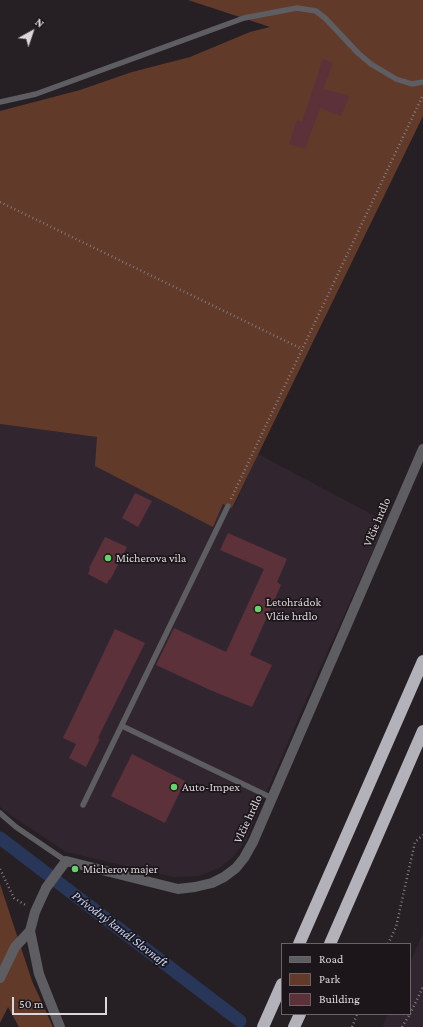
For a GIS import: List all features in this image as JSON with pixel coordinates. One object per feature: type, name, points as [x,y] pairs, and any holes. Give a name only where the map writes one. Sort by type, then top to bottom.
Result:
[{"type":"highway","points":[[299,943],[423,660]]},
{"type":"highway","points":[[330,943],[423,731]]},
{"type":"highway","points":[[263,1027],[281,986]]},
{"type":"highway","points":[[294,1027],[300,1015]]},
{"type":"street","name":"Vlčie hrdlo","points":[[63,865],[178,889],[212,883],[224,877],[236,868],[244,858],[253,842],[423,449]]},
{"type":"street","points":[[60,1027],[39,974],[30,931],[35,912],[46,888],[63,865]]},
{"type":"street","points":[[0,978],[15,947],[30,931]]},
{"type":"lane","points":[[0,102],[36,94],[244,18],[297,8],[316,11],[326,18],[358,53],[377,68],[404,83],[412,84],[423,82]]},
{"type":"lane","points":[[83,805],[228,506]]},
{"type":"lane","points":[[122,726],[272,798]]},
{"type":"lane","points":[[0,812],[63,865]]},
{"type":"path","points":[[228,506],[423,95]]},
{"type":"path","points":[[0,202],[302,349]]},
{"type":"path","points":[[388,943],[396,927],[415,842],[423,835]]},
{"type":"path","points":[[0,869],[14,898],[35,912]]},
{"type":"path","points":[[411,1012],[423,987]]},
{"type":"path","points":[[352,1027],[357,1015]]},
{"type":"path","points":[[402,1027],[409,1015]]},
{"type":"shaded area","name":"Micherov majer","points":[[0,424],[97,437],[213,527],[223,504],[233,508],[258,454],[386,522],[320,668],[246,840],[233,857],[219,868],[199,876],[173,877],[66,852],[0,807]]},
{"type":"shaded area","points":[[423,933],[423,1027],[382,1027],[388,1015],[411,1015],[411,961]]},
{"type":"green space","points":[[188,0],[423,0],[423,116],[232,508],[223,504],[213,527],[95,466],[97,437],[0,424],[0,111],[80,90],[132,72],[190,57],[250,32],[270,27]]},
{"type":"green space","points":[[0,884],[32,981],[53,1027],[19,1027],[8,1007],[0,1023]]},
{"type":"building","points":[[323,59],[333,63],[323,89],[349,96],[341,116],[320,108],[305,149],[289,144],[297,120],[302,122]]},
{"type":"building","points":[[135,493],[152,501],[138,527],[122,518]]},
{"type":"building","points":[[228,533],[287,559],[277,582],[281,585],[250,655],[272,665],[252,707],[210,690],[156,665],[174,628],[226,652],[264,569],[220,550]]},
{"type":"building","name":"Micherova vila","points":[[105,537],[127,547],[107,584],[88,574],[89,568]]},
{"type":"building","points":[[115,629],[145,643],[98,738],[100,739],[86,767],[69,758],[76,744],[63,738]]},
{"type":"building","points":[[132,754],[185,781],[165,823],[111,796]]},
{"type":"waterway","name":"Prívodný kanál Slovnaft","points":[[0,838],[240,1021]]},
{"type":"place","name":"Micherova vila","points":[[108,558]]},
{"type":"place","name":"Letohrádok Vlčie hrdlo","points":[[258,609]]},
{"type":"place","name":"Auto-Impex","points":[[174,787]]},
{"type":"place","name":"Micherov majer","points":[[75,869]]}]
